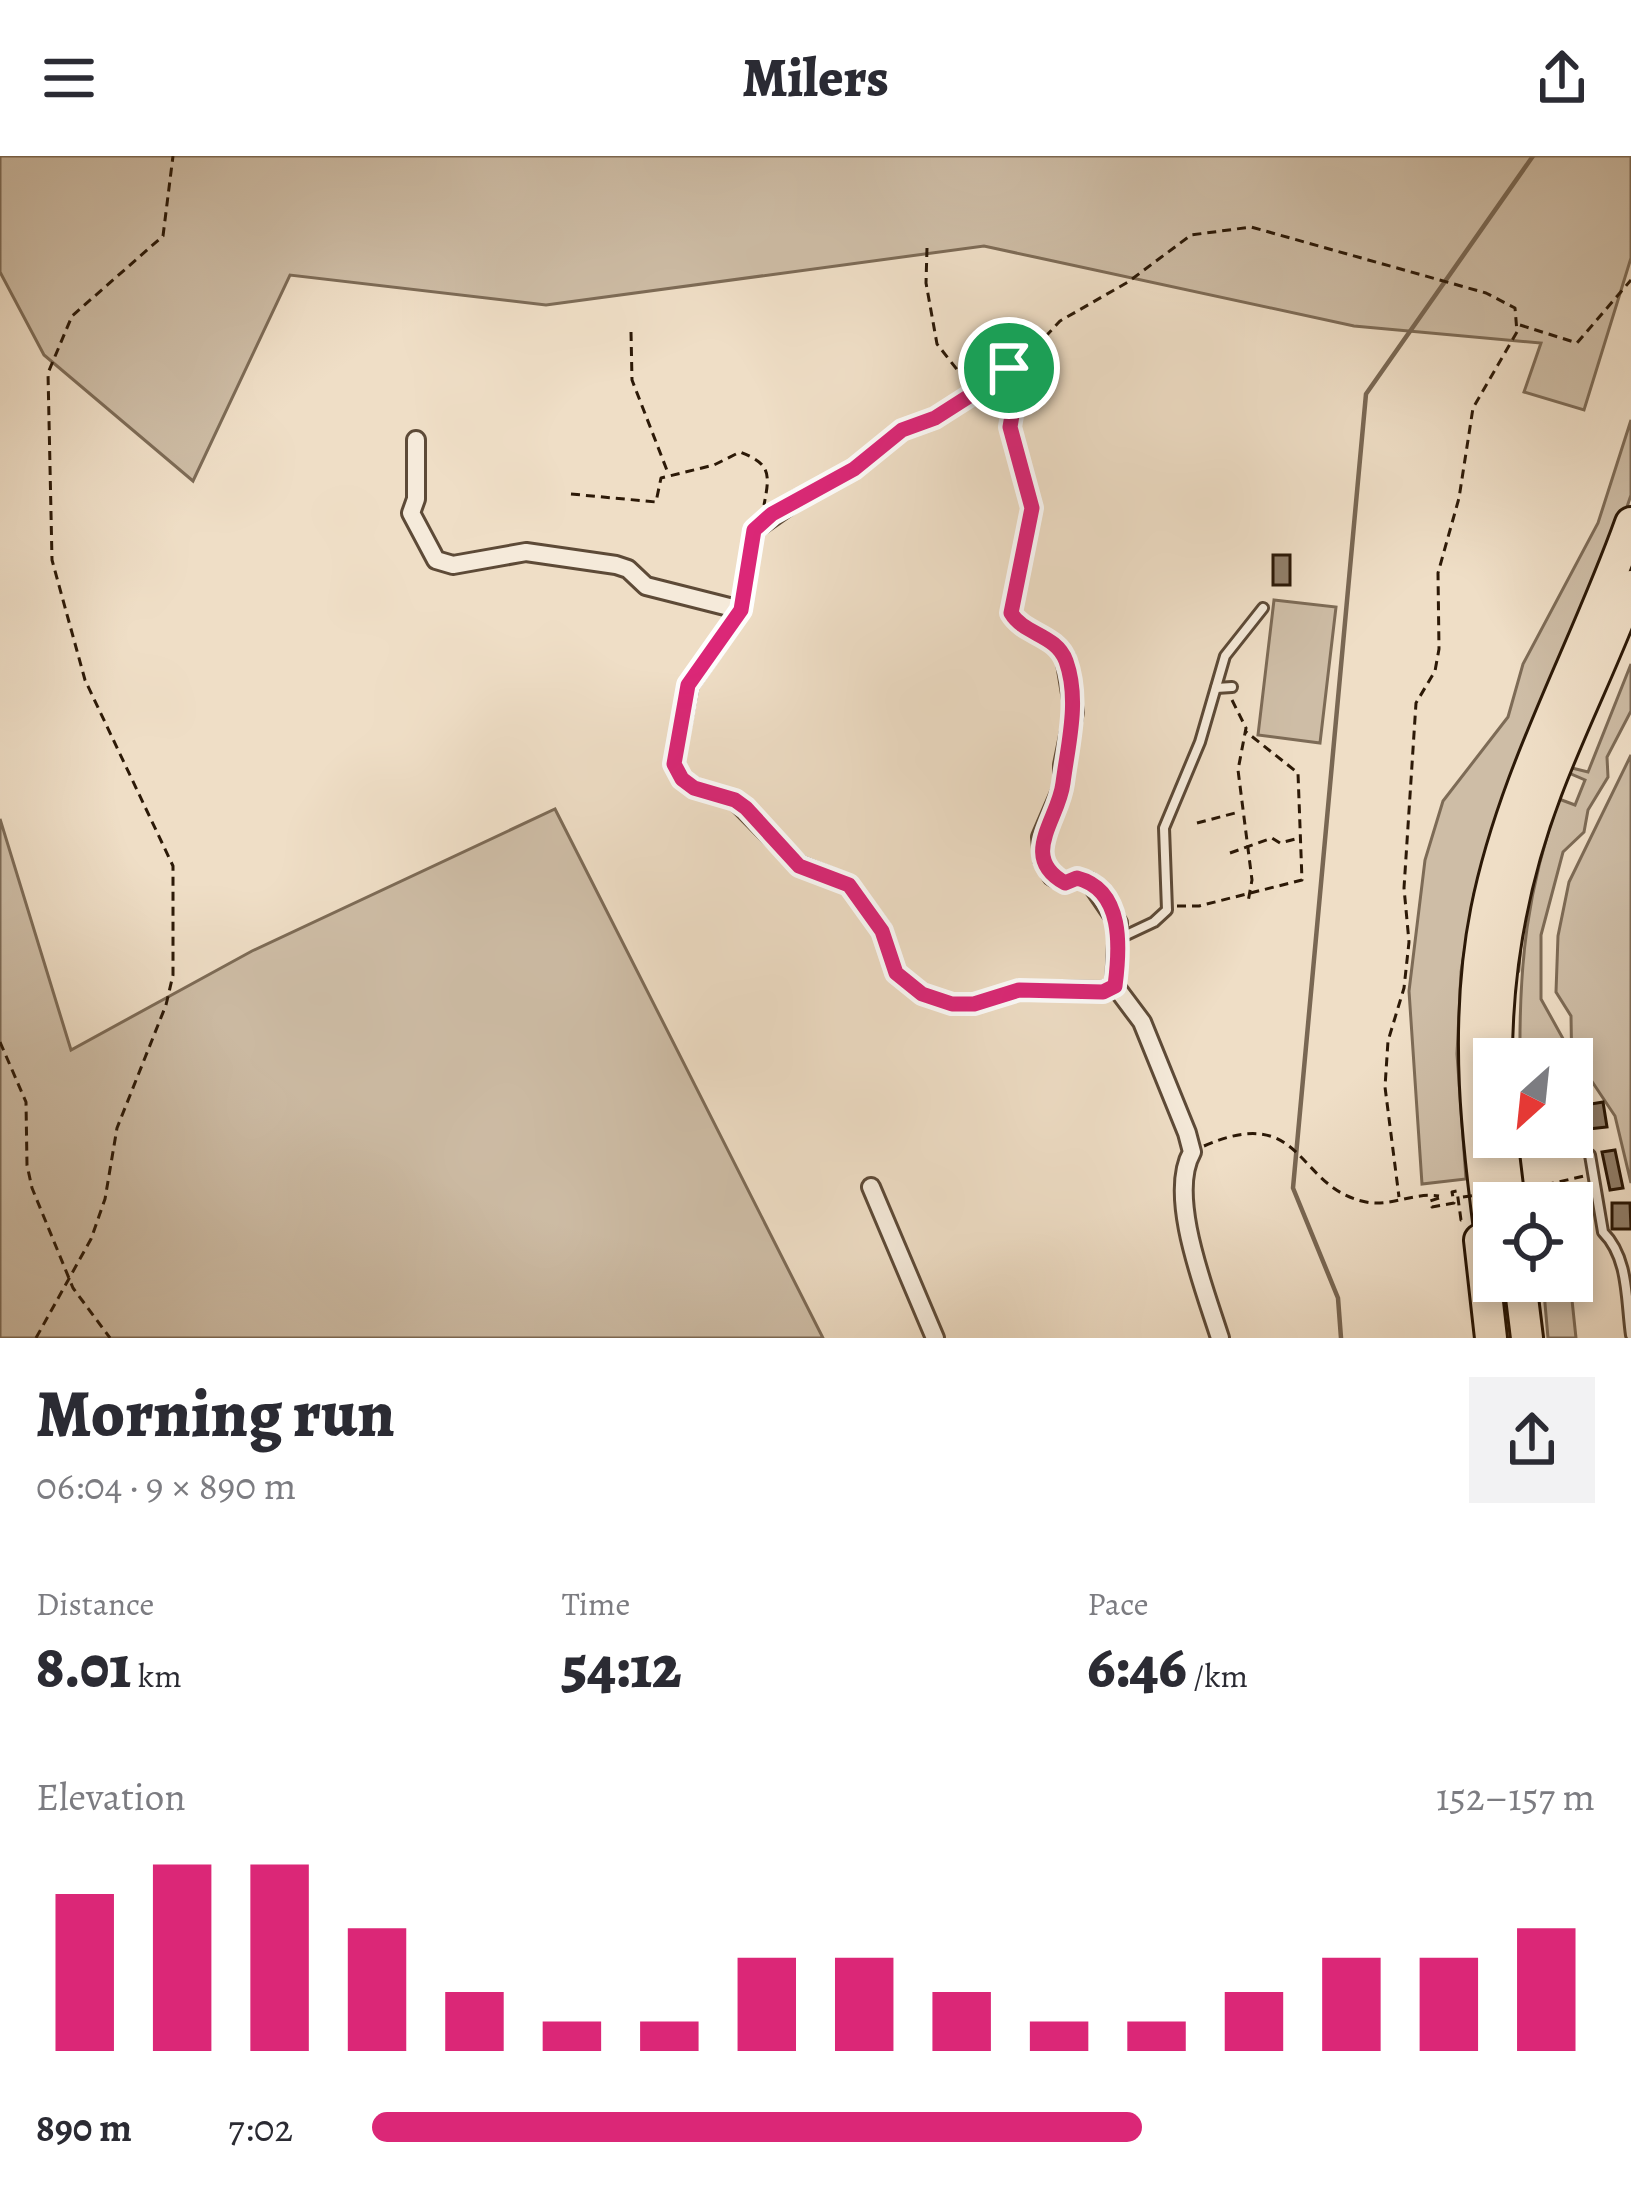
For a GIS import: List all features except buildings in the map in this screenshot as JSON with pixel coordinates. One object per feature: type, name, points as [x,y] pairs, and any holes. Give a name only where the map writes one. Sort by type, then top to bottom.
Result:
[{"type":"highway","points":[[1491,1338],[1467,1137],[1462,1034],[1467,961],[1486,868],[1510,823],[1631,523]]},
{"type":"highway","points":[[1497,1038],[1512,898],[1545,791],[1631,586]]},
{"type":"highway","points":[[1484,1182],[1474,1037],[1486,914],[1510,823]]},
{"type":"highway","points":[[1504,941],[1507,1038]]},
{"type":"highway","points":[[1499,1302],[1503,1338]]},
{"type":"highway","points":[[1523,1302],[1527,1338]]},
{"type":"highway","points":[[1533,1302],[1537,1338]]},
{"type":"street","points":[[416,440],[416,499],[411,513],[436,560],[453,565],[479,556],[526,552],[616,565],[646,586],[741,610]]},
{"type":"street","points":[[798,499],[761,525],[747,554],[741,610],[688,685],[674,764],[682,779],[694,788],[735,800],[799,866],[849,885],[882,931],[896,973],[922,994],[952,1004],[974,1004],[1019,990],[1103,992],[1115,986]]},
{"type":"street","points":[[1065,657],[1074,712],[1063,786],[1042,837],[1043,860],[1052,876],[1065,883],[1077,878],[1101,892],[1118,923],[1115,986],[1142,1022],[1192,1152],[1181,1170],[1182,1199],[1220,1338]]},
{"type":"street","points":[[872,1187],[935,1338]]},
{"type":"lane","points":[[1119,939],[1154,922],[1169,904],[1164,828],[1225,687],[1232,641],[1263,608]]},
{"type":"lane","points":[[1591,1158],[1603,1232],[1612,1240],[1623,1270],[1631,1335]]},
{"type":"path","points":[[36,1338],[98,1219],[117,1128],[166,1005],[173,975],[173,866],[85,680],[52,560],[48,374],[72,316],[163,236],[173,156]]},
{"type":"path","points":[[798,499],[854,469],[902,430],[935,418],[1021,363],[1060,321],[1128,282],[1191,235],[1217,228],[1251,227],[1486,293],[1515,308],[1519,324],[1473,409],[1459,498],[1438,573],[1435,671],[1416,703],[1404,888],[1409,942],[1404,988],[1388,1041],[1384,1087],[1399,1197]]},
{"type":"path","points":[[927,248],[926,283],[937,344],[1011,418]]},
{"type":"path","points":[[1519,324],[1577,343],[1631,280]]},
{"type":"path","points":[[631,332],[632,380],[669,477]]},
{"type":"path","points":[[1021,363],[1011,418],[1032,508],[1011,613],[1065,657]]},
{"type":"path","points":[[571,494],[656,502],[661,478],[714,465],[740,452],[764,461],[770,473],[761,525]]},
{"type":"path","points":[[1169,904],[1198,907],[1302,880],[1298,773],[1279,753],[1245,731],[1225,687]]},
{"type":"path","points":[[1245,731],[1238,770],[1248,902]]},
{"type":"path","points":[[1197,823],[1241,812]]},
{"type":"path","points":[[1230,853],[1275,837],[1280,843],[1301,838]]},
{"type":"path","points":[[0,1042],[26,1102],[32,1188],[73,1288],[110,1338]]},
{"type":"path","points":[[1192,1152],[1235,1132],[1275,1137],[1349,1197],[1385,1203],[1399,1197],[1439,1196],[1430,1201],[1432,1207],[1454,1203],[1452,1192],[1457,1191],[1461,1220],[1467,1220],[1463,1197],[1473,1197]]},
{"type":"path","points":[[1568,1182],[1595,1173]]},
{"type":"shaded area","points":[[0,156],[1631,156],[1631,258],[1584,410],[1524,392],[1541,343],[1354,326],[984,246],[546,305],[290,275],[193,481],[44,355],[0,272]]},
{"type":"shaded area","points":[[1631,420],[1631,495],[1610,557],[1494,825],[1474,894],[1461,972],[1457,1054],[1466,1179],[1422,1184],[1409,991],[1425,860],[1443,801],[1508,717],[1523,664],[1598,523]]},
{"type":"shaded area","points":[[1274,600],[1336,607],[1320,743],[1258,735]]},
{"type":"shaded area","points":[[1631,664],[1631,711],[1607,757],[1608,777],[1588,810],[1584,832],[1563,852],[1541,935],[1541,999],[1563,1038],[1520,1038],[1527,927],[1539,865],[1559,799],[1575,805],[1585,780],[1569,773],[1572,768],[1588,772]]},
{"type":"shaded area","points":[[1631,755],[1631,1183],[1615,1116],[1593,1083],[1593,1038],[1571,1038],[1571,1016],[1556,992],[1558,936],[1569,882]]},
{"type":"shaded area","points":[[555,809],[823,1338],[0,1338],[0,819],[71,1050],[252,951]]},
{"type":"shaded area","points":[[1545,1302],[1572,1302],[1576,1338],[1548,1338]]},
{"type":"waterway","points":[[1341,1338],[1338,1298],[1293,1188],[1366,394],[1533,156]]},
{"type":"waterway","points":[[1518,971],[1520,945]]},
{"type":"route","points":[[1021,363],[1010,427],[1032,508],[1011,593],[1011,613],[1065,657],[1074,712],[1063,786],[1042,837],[1043,860],[1052,876],[1065,883],[1077,878],[1090,882],[1101,892],[1118,923],[1120,949],[1115,986],[1103,992],[1039,988],[974,1004],[952,1004],[922,994],[896,973],[882,931],[849,885],[799,866],[746,808],[694,788],[674,764],[688,685],[741,610],[754,530],[772,514],[854,469],[902,430],[935,418],[1009,368],[1021,363]]}]
